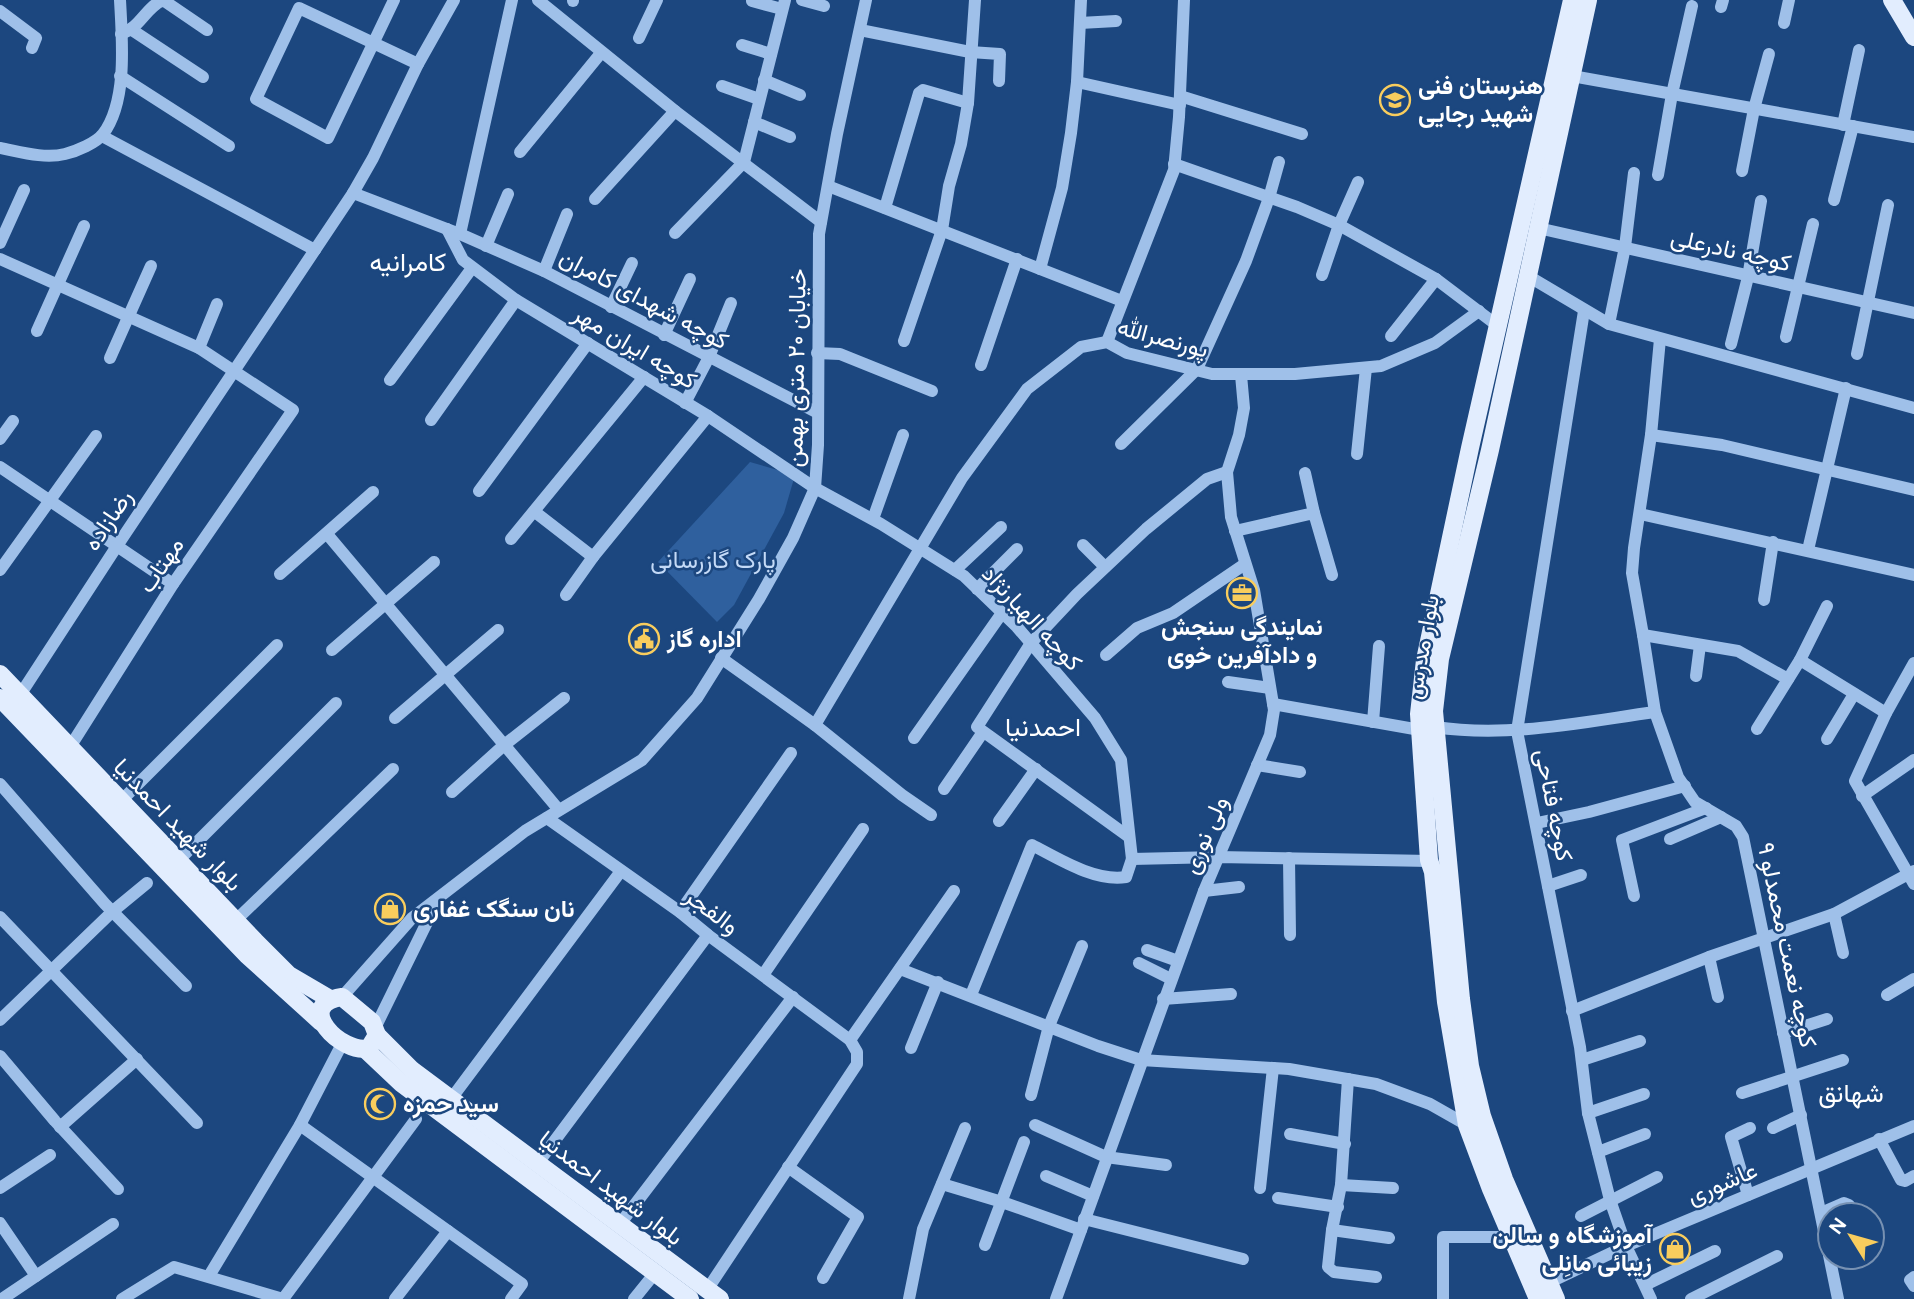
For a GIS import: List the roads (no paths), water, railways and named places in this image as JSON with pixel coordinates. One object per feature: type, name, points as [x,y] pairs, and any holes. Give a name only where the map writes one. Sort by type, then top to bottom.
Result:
[{"type":"main road","name":"بلوار مدرس","points":[[1538,1299],[1504,1179],[1482,1116],[1471,1066],[1427,729],[1419,714],[1425,660],[1572,0]]},
{"type":"main road","name":"بلوار مدرس","points":[[1552,1291],[1518,1234],[1466,1125],[1446,1002],[1430,861],[1427,729],[1434,711],[1440,659],[1588,0]]},
{"type":"main road","points":[[1892,0],[1914,37]]},
{"type":"main road","name":"بلوار شهید احمدنیا","points":[[0,674],[7,705],[247,955],[343,1042]]},
{"type":"main road","name":"بلوار شهید احمدنیا","points":[[7,705],[70,747],[289,975],[365,1014],[372,1038],[401,1083],[690,1299]]},
{"type":"main road","points":[[321,1022],[320,1013],[336,998]]},
{"type":"main road","points":[[343,1042],[356,1049],[372,1038]]},
{"type":"main road","name":"بلوار شهید احمدنیا","points":[[372,1038],[713,1294]]},
{"type":"street","points":[[0,148],[42,155],[64,155],[102,136],[111,121],[118,98],[127,32],[120,0]]},
{"type":"street","points":[[127,32],[155,3],[163,0],[207,30]]},
{"type":"street","points":[[394,0],[375,44],[328,138],[256,99],[299,8],[375,44],[418,64]]},
{"type":"street","name":"رضازاده","points":[[7,705],[353,193],[373,158],[418,64],[454,0]]},
{"type":"street","points":[[460,234],[512,0]]},
{"type":"street","points":[[538,0],[562,17],[601,53],[821,222]]},
{"type":"street","points":[[639,38],[657,0]]},
{"type":"street","points":[[802,0],[824,6]]},
{"type":"street","name":"خیابان ۲۰ متری بهمن","points":[[372,1038],[439,898],[525,831],[642,760],[697,698],[787,550],[815,488],[819,234],[866,0]]},
{"type":"street","points":[[904,341],[942,230],[968,103],[975,0]]},
{"type":"street","points":[[1041,269],[1062,188],[1077,82],[1081,0]]},
{"type":"street","points":[[1107,342],[1174,164],[1180,101],[1184,0]]},
{"type":"street","points":[[1784,23],[1789,0]]},
{"type":"street","points":[[674,233],[744,162],[784,4],[752,1]]},
{"type":"street","points":[[1658,175],[1672,94],[1692,6]]},
{"type":"street","points":[[0,11],[36,38],[32,48]]},
{"type":"street","points":[[1080,23],[1116,21]]},
{"type":"street","points":[[860,30],[971,52],[1000,54],[999,81]]},
{"type":"street","points":[[127,32],[203,77]]},
{"type":"street","points":[[742,45],[771,54]]},
{"type":"street","points":[[1833,200],[1859,50]]},
{"type":"street","points":[[520,152],[601,53]]},
{"type":"street","points":[[1742,171],[1754,109],[1769,54]]},
{"type":"street","points":[[120,76],[229,146]]},
{"type":"street","points":[[1572,76],[1914,137]]},
{"type":"street","points":[[764,80],[800,94]]},
{"type":"street","points":[[1077,82],[1180,101],[1302,134]]},
{"type":"street","points":[[722,86],[760,99]]},
{"type":"street","points":[[885,208],[919,93],[923,90],[968,103]]},
{"type":"street","points":[[595,200],[675,111]]},
{"type":"street","points":[[754,122],[790,137]]},
{"type":"street","points":[[102,136],[315,250]]},
{"type":"street","points":[[1121,444],[1197,369],[1235,290],[1269,198],[1279,162]]},
{"type":"street","points":[[1174,164],[1297,207],[1339,225],[1436,279],[1498,326]]},
{"type":"street","points":[[1609,324],[1625,247],[1634,173]]},
{"type":"street","points":[[1322,275],[1339,225],[1358,182]]},
{"type":"street","points":[[828,186],[1122,301]]},
{"type":"street","points":[[0,243],[24,190]]},
{"type":"street","name":"کوچه شهدای کامران","points":[[353,193],[460,234],[544,271],[818,413]]},
{"type":"street","points":[[486,246],[508,194]]},
{"type":"street","points":[[1731,344],[1748,277],[1761,201]]},
{"type":"street","points":[[1857,354],[1888,205]]},
{"type":"street","points":[[544,271],[567,214]]},
{"type":"street","points":[[1786,337],[1813,224]]},
{"type":"street","points":[[37,331],[84,226]]},
{"type":"street","name":"کوچه نادرعلی","points":[[1538,228],[1914,313]]},
{"type":"street","name":"کوچه ایران مهر","points":[[447,229],[463,260],[516,300],[708,416],[815,488]]},
{"type":"street","points":[[0,259],[199,348],[234,370]]},
{"type":"street","points":[[981,365],[1017,259]]},
{"type":"street","points":[[611,307],[632,263]]},
{"type":"street","points":[[110,358],[151,266]]},
{"type":"street","points":[[390,380],[472,268]]},
{"type":"street","points":[[1528,276],[1609,324],[1914,408]]},
{"type":"street","points":[[664,335],[690,279]]},
{"type":"street","points":[[1391,336],[1436,279]]},
{"type":"street","points":[[431,420],[516,300]]},
{"type":"street","points":[[685,403],[709,357],[731,303]]},
{"type":"street","points":[[199,348],[217,304]]},
{"type":"street","name":"پورنصرالله","points":[[815,725],[962,478],[1027,389],[1081,347],[1107,342],[1127,353],[1212,374],[1295,374],[1366,368],[1381,366],[1435,343],[1479,311]]},
{"type":"street","name":"کوچه فتاحی","points":[[1584,311],[1517,731],[1582,1060],[1588,1113],[1609,1200],[1626,1246],[1651,1299]]},
{"type":"street","name":"کوچه نعمت محمدلو ۹","points":[[1660,339],[1651,435],[1632,573],[1655,712],[1678,777],[1695,802],[1736,826],[1744,837],[1819,1201]]},
{"type":"street","points":[[480,491],[588,343]]},
{"type":"street","points":[[817,353],[840,354],[932,391]]},
{"type":"street","points":[[1357,454],[1366,368]]},
{"type":"street","name":"مهتاب","points":[[70,747],[173,584],[293,410],[234,370]]},
{"type":"street","name":"ولی نوری","points":[[1056,1299],[1163,999],[1204,891],[1270,735],[1274,710],[1254,590],[1231,517],[1227,472],[1244,408],[1241,375]]},
{"type":"street","points":[[511,539],[643,377]]},
{"type":"street","points":[[1808,550],[1846,388]]},
{"type":"street","points":[[566,595],[593,557],[708,416]]},
{"type":"street","points":[[0,439],[13,421]]},
{"type":"street","points":[[873,519],[904,435]]},
{"type":"street","points":[[1651,435],[1723,445],[1914,490]]},
{"type":"street","points":[[0,570],[96,436]]},
{"type":"street","points":[[0,467],[173,584]]},
{"type":"street","points":[[971,995],[1032,845],[1069,864],[1100,875],[1119,878],[1126,877],[1132,859],[1129,837],[977,727],[1031,643],[1105,567],[1207,479],[1227,472]]},
{"type":"street","points":[[1305,472],[1332,575]]},
{"type":"street","name":"کوچه الهیارنژاد","points":[[815,488],[873,519],[955,570],[1031,643],[1095,718],[1121,760],[1129,837]]},
{"type":"street","points":[[280,574],[373,492]]},
{"type":"street","points":[[535,512],[593,557]]},
{"type":"street","points":[[1236,531],[1314,513]]},
{"type":"street","points":[[1640,514],[1914,575]]},
{"type":"street","points":[[955,570],[1001,527]]},
{"type":"street","points":[[327,534],[559,810]]},
{"type":"street","points":[[1764,600],[1773,542]]},
{"type":"street","points":[[1083,545],[1105,567]]},
{"type":"street","points":[[977,589],[1017,549]]},
{"type":"street","points":[[332,650],[435,562]]},
{"type":"street","points":[[1106,655],[1137,628],[1173,613],[1245,564]]},
{"type":"street","points":[[1757,729],[1800,660],[1827,606]]},
{"type":"street","points":[[914,738],[1002,613]]},
{"type":"street","points":[[395,718],[498,630]]},
{"type":"street","points":[[1643,635],[1738,651],[1788,679]]},
{"type":"street","points":[[121,801],[277,645]]},
{"type":"street","points":[[1696,676],[1700,645]]},
{"type":"street","points":[[1373,722],[1379,646]]},
{"type":"street","points":[[721,658],[815,725],[931,815]]},
{"type":"street","points":[[1800,660],[1886,713]]},
{"type":"street","points":[[1572,1011],[1709,957],[1834,914],[1912,877],[1854,781],[1886,713],[1914,663]]},
{"type":"street","points":[[1228,682],[1270,688]]},
{"type":"street","points":[[1827,739],[1854,694]]},
{"type":"street","points":[[452,792],[503,746],[564,698]]},
{"type":"street","points":[[178,861],[336,703]]},
{"type":"street","points":[[1273,704],[1373,722],[1467,732],[1517,731],[1655,712]]},
{"type":"street","points":[[944,789],[984,732]]},
{"type":"street","points":[[680,912],[791,753]]},
{"type":"street","points":[[1862,796],[1914,760]]},
{"type":"street","points":[[1257,765],[1300,772]]},
{"type":"street","points":[[235,921],[393,769]]},
{"type":"street","points":[[999,821],[1036,769]]},
{"type":"street","points":[[0,785],[113,911],[186,986]]},
{"type":"street","points":[[1537,823],[1685,786]]},
{"type":"street","points":[[1634,896],[1622,840],[1706,808]]},
{"type":"street","points":[[1670,839],[1721,817]]},
{"type":"street","name":"والفجر","points":[[547,818],[680,912],[850,1040]]},
{"type":"street","points":[[763,975],[863,829]]},
{"type":"street","points":[[1132,859],[1218,857],[1430,861]]},
{"type":"street","points":[[1289,858],[1290,935]]},
{"type":"street","points":[[451,1099],[621,872]]},
{"type":"street","points":[[1548,886],[1581,876]]},
{"type":"street","points":[[0,1020],[113,911],[147,883]]},
{"type":"street","points":[[1204,891],[1239,887]]},
{"type":"street","points":[[713,1294],[788,1167],[857,1064],[857,1052],[850,1040],[954,891]]},
{"type":"street","points":[[336,998],[412,918],[439,898]]},
{"type":"street","points":[[1834,914],[1843,953]]},
{"type":"street","points":[[0,917],[197,1123]]},
{"type":"street","points":[[538,1163],[708,934]]},
{"type":"street","points":[[1031,1095],[1049,1026],[1082,946]]},
{"type":"street","points":[[1147,950],[1178,961]]},
{"type":"street","points":[[1709,957],[1717,997]]},
{"type":"street","points":[[1139,963],[1171,979]]},
{"type":"street","points":[[900,969],[1141,1060],[1273,1068],[1376,1084],[1430,1104],[1466,1125]]},
{"type":"street","points":[[1887,995],[1914,979]]},
{"type":"street","points":[[911,1048],[938,982]]},
{"type":"street","points":[[1163,999],[1231,994]]},
{"type":"street","points":[[620,1224],[793,997]]},
{"type":"street","points":[[1783,1033],[1827,1019]]},
{"type":"street","points":[[1582,1060],[1640,1041]]},
{"type":"street","points":[[209,1276],[300,1125],[343,1042]]},
{"type":"street","points":[[0,1056],[60,1127],[118,1189]]},
{"type":"street","points":[[60,1127],[137,1059]]},
{"type":"street","points":[[1742,1093],[1843,1060]]},
{"type":"street","points":[[1260,1188],[1273,1068]]},
{"type":"street","points":[[1349,1079],[1341,1185],[1328,1267],[1334,1272],[1376,1277]]},
{"type":"street","points":[[1588,1113],[1644,1094]]},
{"type":"street","points":[[1773,1128],[1801,1115]]},
{"type":"street","points":[[122,1299],[174,1267],[283,1299],[416,1119]]},
{"type":"street","points":[[300,1125],[522,1284],[511,1299]]},
{"type":"street","points":[[1035,1125],[1107,1157],[1166,1165]]},
{"type":"street","name":"عاشوری","points":[[1552,1291],[1626,1246],[1914,1126]]},
{"type":"street","points":[[909,1299],[923,1229],[965,1128]]},
{"type":"street","points":[[1748,1195],[1731,1137],[1750,1128]]},
{"type":"street","points":[[1290,1134],[1345,1144]]},
{"type":"street","points":[[1598,1152],[1645,1134]]},
{"type":"street","points":[[1879,1139],[1901,1180],[1906,1181],[1914,1176]]},
{"type":"street","points":[[985,1245],[1024,1142]]},
{"type":"street","points":[[0,1188],[50,1155]]},
{"type":"street","points":[[788,1167],[858,1217],[823,1278]]},
{"type":"street","points":[[1046,1176],[1093,1196]]},
{"type":"street","points":[[1581,1216],[1657,1177]]},
{"type":"street","points":[[942,1184],[1083,1224],[1243,1259]]},
{"type":"street","points":[[1341,1185],[1393,1188]]},
{"type":"street","points":[[1278,1198],[1338,1207]]},
{"type":"street","points":[[0,1223],[36,1276]]},
{"type":"street","points":[[2,1299],[113,1223]]},
{"type":"street","points":[[1332,1230],[1389,1238]]},
{"type":"street","points":[[395,1299],[448,1231]]},
{"type":"street","points":[[1443,1299],[1443,1237],[1518,1234]]},
{"type":"street","points":[[1645,1285],[1715,1251]]},
{"type":"street","points":[[1691,1299],[1777,1256]]},
{"type":"street","name":"کوچه نعمت محمدلو ۹","points":[[1831,1271],[1836,1298]]},
{"type":"street","points":[[634,1299],[655,1273]]},
{"type":"street","points":[[1914,1277],[1910,1280],[1914,1286]]},
{"type":"place","name":"هنرستان فنی شهید رجایی","points":[[1395,100]]},
{"type":"place","name":"نمایندگی سنجش و دادآفرین خوی","points":[[1242,593]]},
{"type":"place","name":"اداره گاز","points":[[644,639]]},
{"type":"place","name":"نان سنگک غفاری","points":[[390,909]]},
{"type":"place","name":"سید حمزه","points":[[380,1104]]},
{"type":"place","name":"آموزشگاه و سالن زیبائی مانِلی","points":[[1675,1249]]},
{"type":"district","name":"کامرانیه","points":[[408,262]]},
{"type":"district","name":"احمدنیا","points":[[1043,727]]},
{"type":"district","name":"شهانق","points":[[1851,1093]]},
{"type":"park label","name":"پارک گازرسانی","points":[[713,560]]}]
